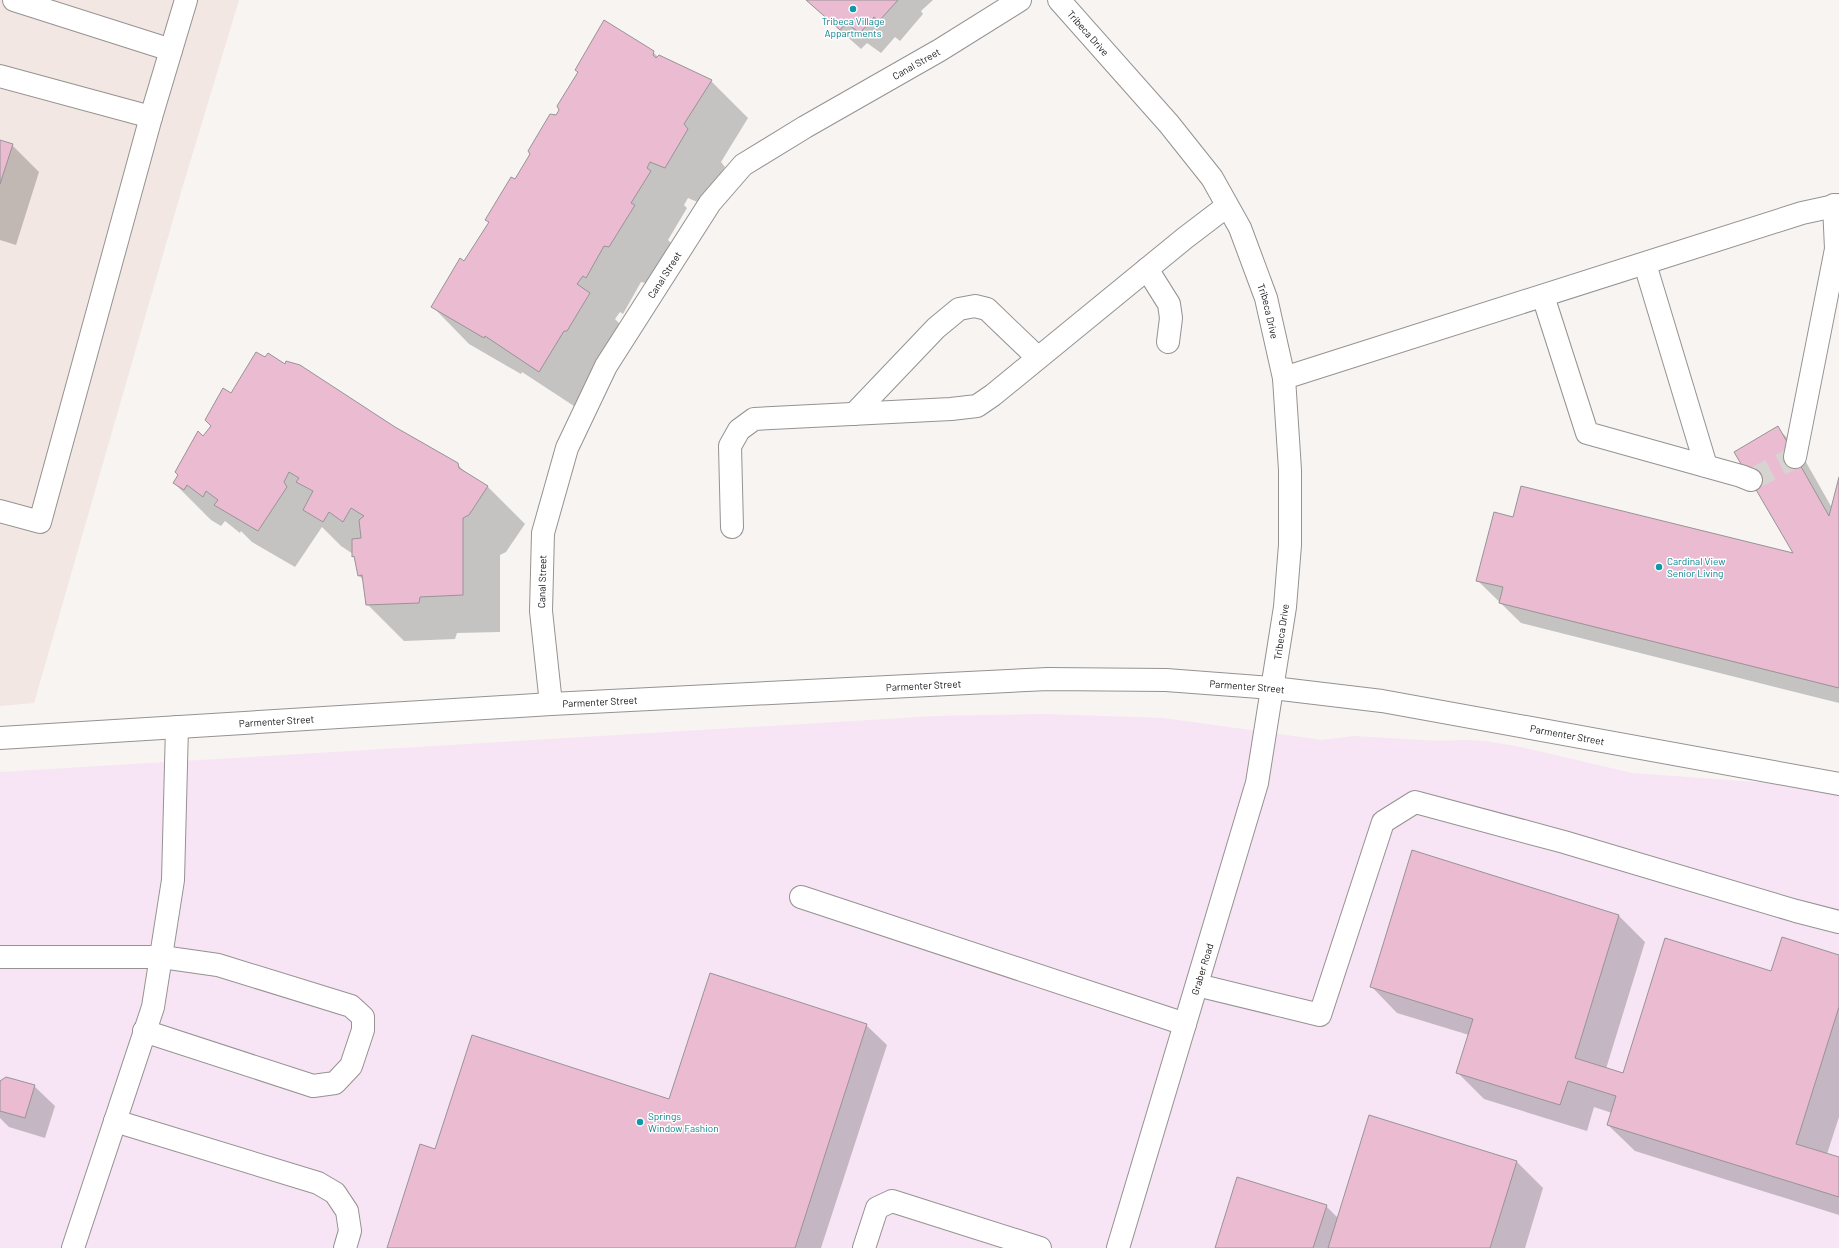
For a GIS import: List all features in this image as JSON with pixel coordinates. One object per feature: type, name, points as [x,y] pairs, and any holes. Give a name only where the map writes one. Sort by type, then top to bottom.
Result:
[{"type":"street","points":[[14,0],[171,50]]},
{"type":"street","points":[[0,511],[40,522],[151,117],[186,0]]},
{"type":"street","name":"Canal Street","points":[[551,704],[541,611],[543,533],[567,448],[606,366],[710,204],[743,165],[805,127],[940,50],[1020,0]]},
{"type":"street","name":"Tribeca Drive","points":[[1059,0],[1169,124],[1212,178],[1240,228],[1266,298],[1284,378],[1290,470],[1290,545],[1285,607],[1274,688]]},
{"type":"street","points":[[0,76],[151,117]]},
{"type":"street","points":[[1284,378],[1802,213],[1836,205],[1836,249],[1795,457]]},
{"type":"street","points":[[732,527],[730,446],[739,430],[754,419],[950,409],[977,406],[993,395],[1037,357],[1227,206]]},
{"type":"street","points":[[1645,264],[1706,466]]},
{"type":"street","points":[[1147,269],[1170,304],[1171,318],[1168,342]]},
{"type":"street","points":[[1543,296],[1587,434],[1706,466],[1751,480]]},
{"type":"street","points":[[854,414],[936,328],[959,309],[975,306],[987,309],[1037,357]]},
{"type":"street","name":"Parmenter Street","points":[[0,738],[551,704],[1055,679],[1166,680],[1274,688],[1382,701],[1839,784]]},
{"type":"street","name":"Graber Road","points":[[1118,1248],[1257,783],[1274,688]]},
{"type":"street","points":[[73,1248],[153,1007],[173,880],[177,727]]},
{"type":"street","points":[[1197,985],[1320,1015],[1383,822],[1415,802],[1564,842],[1796,911],[1839,922]]},
{"type":"street","points":[[801,897],[1185,1024]]},
{"type":"street","points":[[0,957],[162,957],[218,965],[350,1006],[363,1017],[363,1030],[351,1066],[335,1083],[313,1086],[144,1031]]},
{"type":"street","points":[[115,1121],[318,1183],[335,1193],[347,1211],[350,1231],[345,1248]]},
{"type":"street","points":[[864,1248],[877,1208],[892,1201],[1040,1248]]},
{"type":"shaded area","points":[[0,0],[239,0],[181,192],[34,703],[0,706]]},
{"type":"shaded area","points":[[1040,714],[1163,718],[1322,740],[1354,736],[1439,741],[1485,741],[1521,747],[1632,773],[1839,788],[1839,1248],[0,1248],[0,772],[936,716]]},
{"type":"building","name":"Tribeca Village Appartments","points":[[806,0],[898,0],[879,21],[874,17],[860,33],[846,23],[840,30]]},
{"type":"building","points":[[604,20],[654,51],[653,55],[656,58],[659,55],[712,80],[684,124],[688,129],[665,168],[650,162],[647,168],[651,171],[631,203],[635,205],[609,247],[604,246],[586,278],[583,276],[577,284],[590,293],[567,331],[564,331],[539,372],[485,336],[484,338],[431,307],[460,258],[464,261],[489,222],[485,220],[511,177],[515,179],[530,154],[528,151],[550,114],[556,115],[559,110],[557,106],[578,72],[575,70]]},
{"type":"building","points":[[0,140],[13,144],[0,184]]},
{"type":"building","points":[[256,352],[265,357],[268,353],[285,364],[286,361],[300,365],[395,427],[458,463],[459,468],[488,486],[469,515],[463,518],[463,595],[420,597],[419,603],[366,605],[362,575],[358,576],[354,556],[352,557],[352,539],[361,538],[359,520],[364,516],[351,508],[343,522],[329,512],[323,522],[303,510],[313,491],[296,482],[299,478],[289,472],[284,482],[287,487],[258,531],[214,505],[218,500],[206,491],[203,497],[187,485],[184,490],[173,483],[178,475],[175,472],[198,431],[203,436],[211,426],[205,420],[223,388],[231,393]]},
{"type":"building","name":"Cardinal View Senior Living","points":[[1778,426],[1829,516],[1839,477],[1839,688],[1499,603],[1503,587],[1476,581],[1494,512],[1513,517],[1521,486],[1793,553],[1734,452]]},
{"type":"building","points":[[1412,850],[1619,915],[1575,1058],[1623,1073],[1665,938],[1771,971],[1782,937],[1839,955],[1839,1007],[1796,1144],[1839,1157],[1839,1197],[1607,1125],[1616,1096],[1568,1081],[1560,1105],[1456,1073],[1473,1019],[1370,987]]},
{"type":"building","name":"Springs Window Fashion","points":[[710,973],[867,1024],[795,1248],[387,1248],[420,1144],[435,1149],[472,1035],[669,1099]]},
{"type":"building","points":[[6,1077],[35,1085],[25,1118],[0,1111],[0,1081]]},
{"type":"building","points":[[1369,1115],[1517,1161],[1490,1248],[1328,1248]]},
{"type":"building","points":[[1237,1177],[1327,1205],[1313,1248],[1215,1248]]},
{"type":"tunnel","points":[[1751,480],[1795,457]]},
{"type":"place","name":"Tribeca Village Appartments","points":[[853,9]]},
{"type":"place","name":"Cardinal View Senior Living","points":[[1659,567]]},
{"type":"place","name":"Springs Window Fashion","points":[[640,1122]]}]
